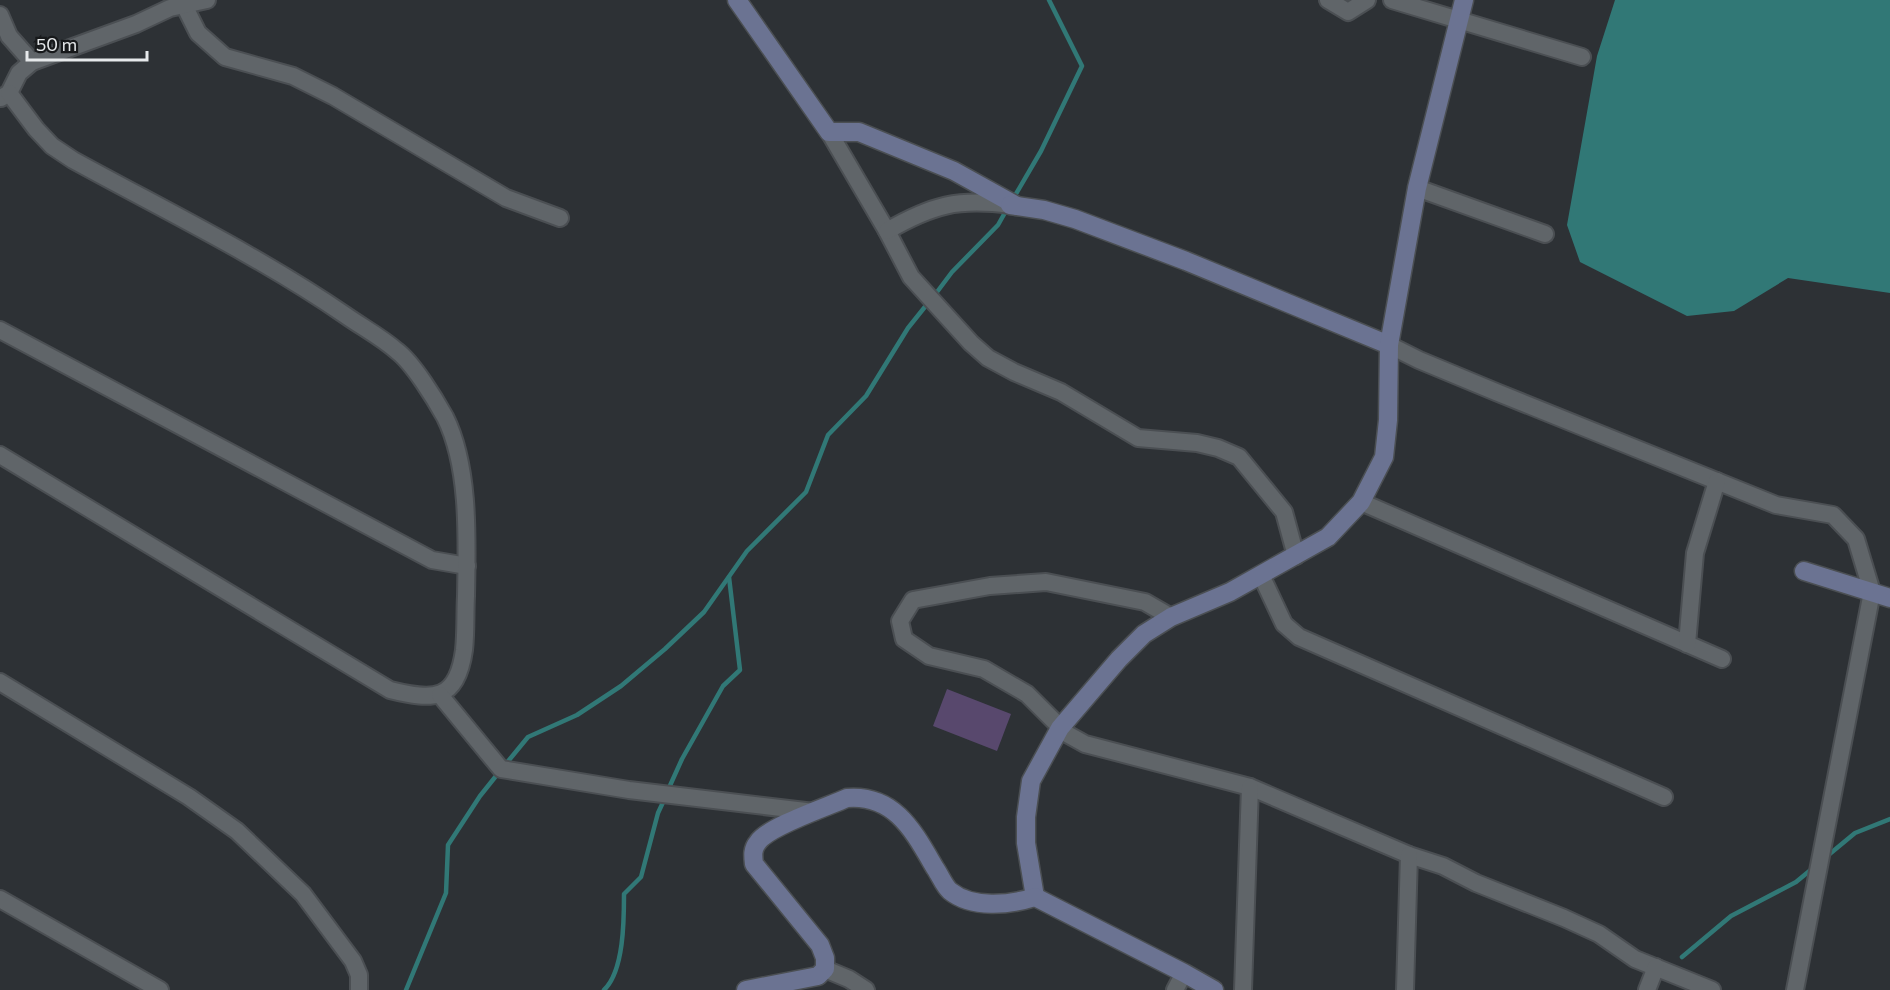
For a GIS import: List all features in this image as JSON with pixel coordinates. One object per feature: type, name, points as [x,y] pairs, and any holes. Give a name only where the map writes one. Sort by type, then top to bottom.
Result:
[{"type":"street","points":[[0,455],[390,690],[417,697],[440,695],[453,684],[461,671],[467,566],[462,469],[440,409],[425,385],[399,352],[303,286],[73,160],[52,146],[4,96],[19,73],[32,62],[136,24],[170,8],[207,0]]},
{"type":"street","points":[[737,0],[829,132],[887,231],[911,278],[971,343],[988,358],[1061,392],[1138,438],[1197,443],[1218,448],[1239,457],[1284,512],[1296,556]]},
{"type":"street","points":[[1328,0],[1348,12],[1367,0]]},
{"type":"street","points":[[1392,0],[1582,57]]},
{"type":"street","points":[[1035,897],[1026,843],[1026,817],[1031,782],[1060,728],[1119,659],[1144,634],[1171,616],[1230,592],[1328,537],[1361,502],[1384,457],[1388,420],[1389,345],[1417,188],[1464,0]]},
{"type":"street","points":[[184,5],[198,33],[225,57],[293,76],[333,96],[506,198],[560,218]]},
{"type":"street","points":[[0,15],[9,36],[32,62]]},
{"type":"street","points":[[829,132],[859,132],[954,171],[1013,206]]},
{"type":"street","points":[[1417,188],[1545,234]]},
{"type":"street","points":[[887,231],[911,217],[951,203],[980,201],[1044,210],[1075,219],[1186,261],[1389,345],[1441,369],[1776,505],[1833,515],[1856,539],[1872,592],[1795,990]]},
{"type":"street","points":[[0,330],[432,560],[467,566]]},
{"type":"street","points":[[1687,644],[1695,553],[1717,481]]},
{"type":"street","points":[[1361,502],[1722,659]]},
{"type":"street","points":[[1804,572],[1890,598]]},
{"type":"street","points":[[1261,575],[1284,624],[1299,637],[1664,797]]},
{"type":"street","points":[[1171,616],[1145,602],[1046,582],[990,585],[913,600],[900,621],[904,639],[929,656],[984,669],[1027,694],[1060,728],[1085,744],[1250,787],[1409,855],[1443,866],[1476,883],[1599,934],[1635,959],[1712,990]]},
{"type":"street","points":[[0,682],[189,796],[237,831],[303,894],[353,962],[359,975],[359,990]]},
{"type":"street","points":[[440,695],[501,770],[628,790],[814,812]]},
{"type":"street","points":[[1243,990],[1250,787]]},
{"type":"street","points":[[746,990],[818,976],[825,969],[825,958],[820,945],[754,864],[752,853],[758,841],[773,830],[847,798],[858,797],[879,802],[900,815],[914,832],[948,890],[963,899],[987,903],[1021,901],[1035,897],[1214,990]]},
{"type":"street","points":[[1405,990],[1409,855]]},
{"type":"street","points":[[0,899],[160,990]]},
{"type":"street","points":[[1647,990],[1656,967]]},
{"type":"street","points":[[825,969],[849,979],[866,990]]},
{"type":"street","points":[[1174,990],[1184,973]]},
{"type":"shaded area","points":[[947,689],[1011,714],[997,751],[933,726]]},
{"type":"water","points":[[1615,0],[1890,0],[1890,293],[1788,278],[1734,311],[1687,316],[1580,262],[1567,225],[1597,56]]},
{"type":"waterway","points":[[1013,199],[1041,151],[1082,66],[1049,0]]},
{"type":"waterway","points":[[934,296],[952,272],[998,225],[1007,209]]},
{"type":"waterway","points":[[505,765],[528,737],[577,715],[621,686],[704,612],[747,551],[806,492],[828,435],[866,396],[908,328],[928,303]]},
{"type":"waterway","points":[[668,790],[682,759],[723,686],[740,670],[729,577]]},
{"type":"waterway","points":[[406,990],[446,893],[448,845],[480,796],[500,771]]},
{"type":"waterway","points":[[604,990],[616,971],[622,945],[624,894],[641,877],[658,813],[665,798]]},
{"type":"waterway","points":[[1826,857],[1855,833],[1890,819]]},
{"type":"waterway","points":[[1682,957],[1731,916],[1796,882],[1813,868]]}]
